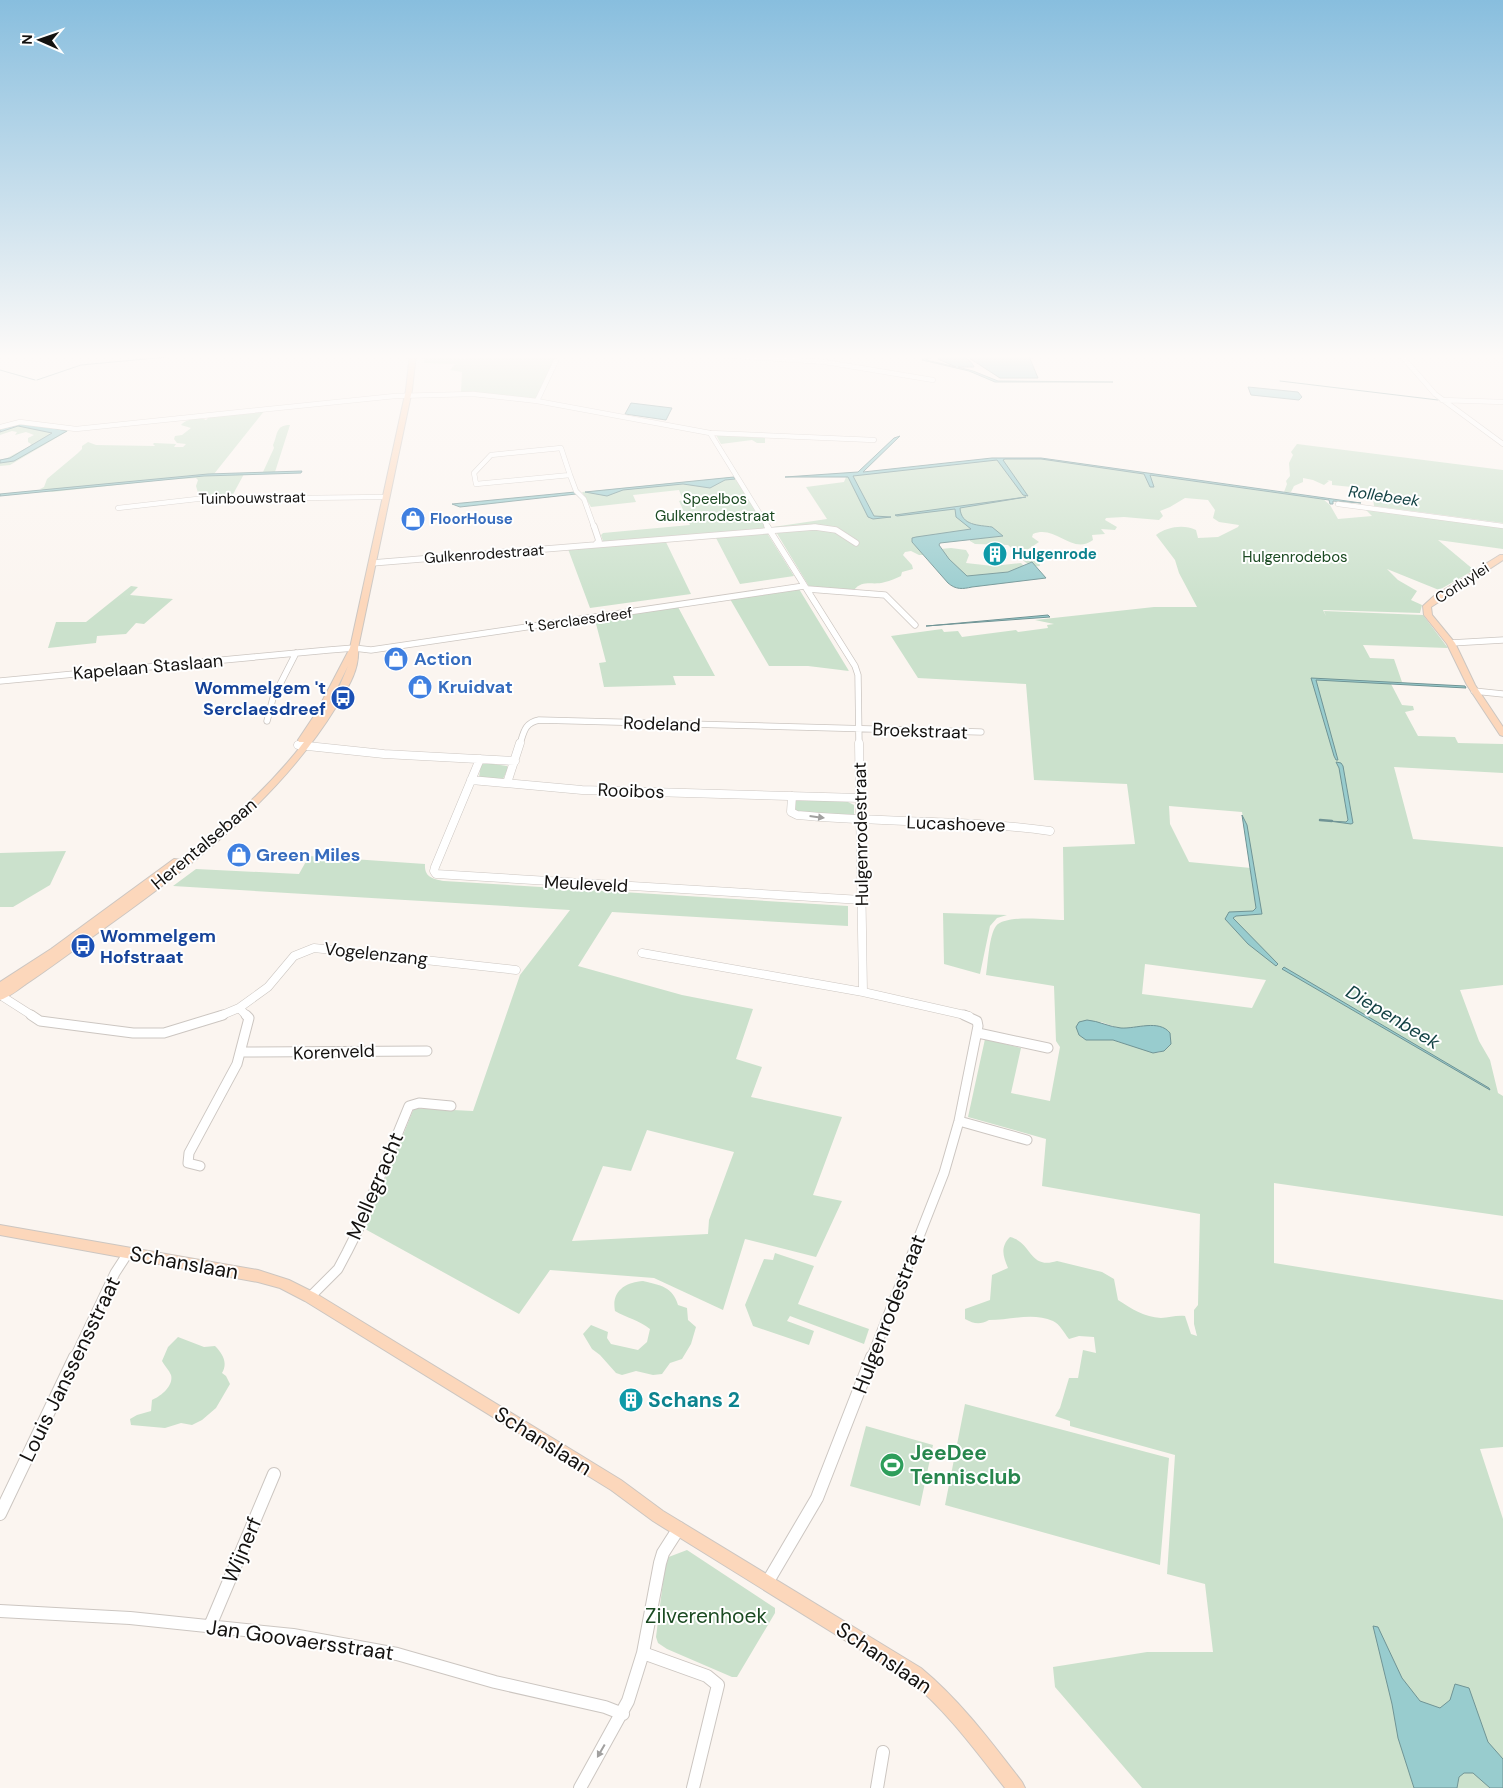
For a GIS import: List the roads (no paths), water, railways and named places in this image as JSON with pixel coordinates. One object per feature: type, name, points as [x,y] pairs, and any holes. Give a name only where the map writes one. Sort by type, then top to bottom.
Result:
[{"type":"main road","name":"Herentalsebaan","points":[[0,994],[61,955],[192,858],[264,793],[331,709],[346,682],[356,658],[354,648],[398,437]]},
{"type":"main road","name":"Corluylei","points":[[1503,557],[1444,593],[1427,606],[1428,615],[1451,643],[1474,691],[1503,734]]},
{"type":"main road","name":"Schanslaan","points":[[0,1230],[258,1276],[284,1284],[310,1297],[616,1485],[679,1528],[915,1674],[930,1685],[956,1714],[1016,1788]]},
{"type":"street","points":[[713,437],[804,585]]},
{"type":"street","points":[[814,437],[874,440]]},
{"type":"street","points":[[571,475],[476,484],[474,473],[491,455],[561,448],[571,475],[576,491],[584,499],[598,541],[596,544]]},
{"type":"street","name":"Tuinbouwstraat","points":[[118,508],[197,499],[386,497]]},
{"type":"street","points":[[1338,504],[1503,526]]},
{"type":"street","name":"Gulkenrodestraat","points":[[372,563],[770,530],[828,528],[843,533],[856,543]]},
{"type":"street","name":"'t Serclaesdreef","points":[[354,648],[371,650],[389,648],[804,585],[885,595],[915,625]]},
{"type":"street","name":"Hulgenrodestraat","points":[[804,585],[855,666],[858,675],[863,992]]},
{"type":"street","points":[[1451,643],[1503,640]]},
{"type":"street","name":"Kapelaan Staslaan","points":[[0,681],[354,648]]},
{"type":"street","points":[[267,721],[275,692],[296,653]]},
{"type":"street","points":[[1474,691],[1503,694]]},
{"type":"street","name":"Rodeland","points":[[507,783],[525,727],[530,722],[539,720],[859,729]]},
{"type":"street","name":"Broekstraat","points":[[859,729],[981,732]]},
{"type":"street","points":[[302,746],[394,755],[514,761]]},
{"type":"street","name":"Meuleveld","points":[[480,759],[434,867],[436,874],[862,900]]},
{"type":"street","name":"Rooibos","points":[[471,780],[582,790],[860,798]]},
{"type":"street","points":[[792,796],[791,810],[793,814],[860,821]]},
{"type":"street","name":"Lucashoeve","points":[[860,821],[1018,825],[1050,831]]},
{"type":"street","name":"Vogelenzang","points":[[0,994],[40,1021],[153,1034],[177,1030],[214,1019],[239,1008],[268,987],[294,956],[314,948],[516,970]]},
{"type":"street","points":[[642,952],[863,992],[968,1016],[977,1021],[978,1033],[1048,1048]]},
{"type":"street","points":[[200,1166],[188,1163],[189,1153],[237,1064],[249,1018],[239,1008]]},
{"type":"street","name":"Hulgenrodestraat","points":[[767,1583],[817,1498],[940,1181],[959,1122],[978,1033]]},
{"type":"street","name":"Korenveld","points":[[241,1052],[280,1054],[398,1050],[427,1051]]},
{"type":"street","name":"Mellegracht","points":[[310,1297],[338,1269],[347,1252],[409,1106],[419,1103],[451,1106]]},
{"type":"street","points":[[959,1122],[1027,1140]]},
{"type":"street","name":"Louis Janssensstraat","points":[[0,1514],[115,1274],[128,1253]]},
{"type":"street","name":"Wijnerf","points":[[210,1626],[274,1474]]},
{"type":"street","points":[[580,1788],[623,1714],[643,1653],[663,1553],[679,1528]]},
{"type":"street","name":"Jan Goovaersstraat","points":[[0,1611],[130,1618],[293,1634],[396,1654],[496,1682],[605,1707],[623,1714]]},
{"type":"street","points":[[643,1653],[707,1676],[718,1685],[694,1788]]},
{"type":"street","points":[[877,1788],[883,1752]]},
{"type":"water","points":[[45,437],[56,437],[14,461],[0,463],[0,460],[10,458]]},
{"type":"water","points":[[899,437],[863,472],[992,458],[1041,458],[1361,503],[1333,501],[1333,504],[1330,504],[1329,500],[1150,475],[1154,487],[1150,487],[1144,474],[1041,459],[1005,459],[1003,460],[1028,496],[1023,495],[997,460],[853,476],[874,516],[891,517],[873,519],[868,517],[848,477],[785,477],[858,472],[894,438]]},
{"type":"water","points":[[302,471],[301,473],[204,476],[0,496],[0,494],[208,474]]},
{"type":"water","points":[[734,477],[735,479],[725,480],[710,488],[683,484],[623,490],[607,496],[585,492]]},
{"type":"water","points":[[575,492],[576,494],[460,507],[452,504]]},
{"type":"water","points":[[1026,497],[960,508],[961,514],[967,521],[976,525],[992,527],[1003,536],[940,543],[939,545],[949,559],[967,576],[1008,572],[1032,562],[1046,578],[966,588],[954,587],[948,583],[912,542],[912,538],[971,529],[956,517],[955,509],[895,515]]},
{"type":"water","points":[[1048,615],[1050,617],[931,626]]},
{"type":"water","points":[[1311,678],[1465,686],[1466,688],[1316,680],[1338,760],[1336,760]]},
{"type":"water","points":[[1336,762],[1341,763],[1343,766],[1353,823],[1351,824],[1329,821],[1346,822],[1348,820],[1339,768]]},
{"type":"water","points":[[1242,815],[1247,825],[1262,914],[1236,916],[1233,918],[1278,964],[1276,966],[1248,944],[1225,919],[1229,912],[1253,911],[1256,908]]},
{"type":"water","points":[[1284,967],[1489,1088],[1490,1090],[1282,969]]},
{"type":"water","points":[[1087,1020],[1121,1028],[1160,1026],[1170,1033],[1171,1044],[1164,1051],[1153,1053],[1113,1040],[1086,1040],[1079,1035],[1076,1027],[1079,1022]]},
{"type":"water","points":[[1373,1626],[1378,1627],[1402,1678],[1420,1701],[1440,1708],[1450,1700],[1455,1684],[1469,1688],[1488,1742],[1503,1759],[1503,1788],[1490,1788],[1473,1773],[1464,1773],[1459,1777],[1457,1788],[1414,1788],[1398,1738],[1392,1704]]},
{"type":"waterway","name":"Diepenbeek","points":[[1320,820],[1332,821]]},
{"type":"place","name":"FloorHouse","points":[[413,519]]},
{"type":"place","name":"Hulgenrode","points":[[995,554]]},
{"type":"place","name":"Action","points":[[396,659]]},
{"type":"place","name":"Kruidvat","points":[[420,687]]},
{"type":"place","name":"Wommelgem 't Serclaesdreef","points":[[343,698]]},
{"type":"place","name":"Green Miles","points":[[239,855]]},
{"type":"place","name":"Wommelgem Hofstraat","points":[[83,946]]},
{"type":"place","name":"Schans 2","points":[[631,1400]]},
{"type":"place","name":"JeeDee Tennisclub","points":[[892,1465]]},
{"type":"water label","name":"Rollebeek","points":[[1384,496]]},
{"type":"park label","name":"Speelbos Gulkenrodestraat","points":[[715,508]]},
{"type":"park label","name":"Hulgenrodebos","points":[[1295,557]]},
{"type":"park label","name":"Zilverenhoek","points":[[706,1616]]}]
